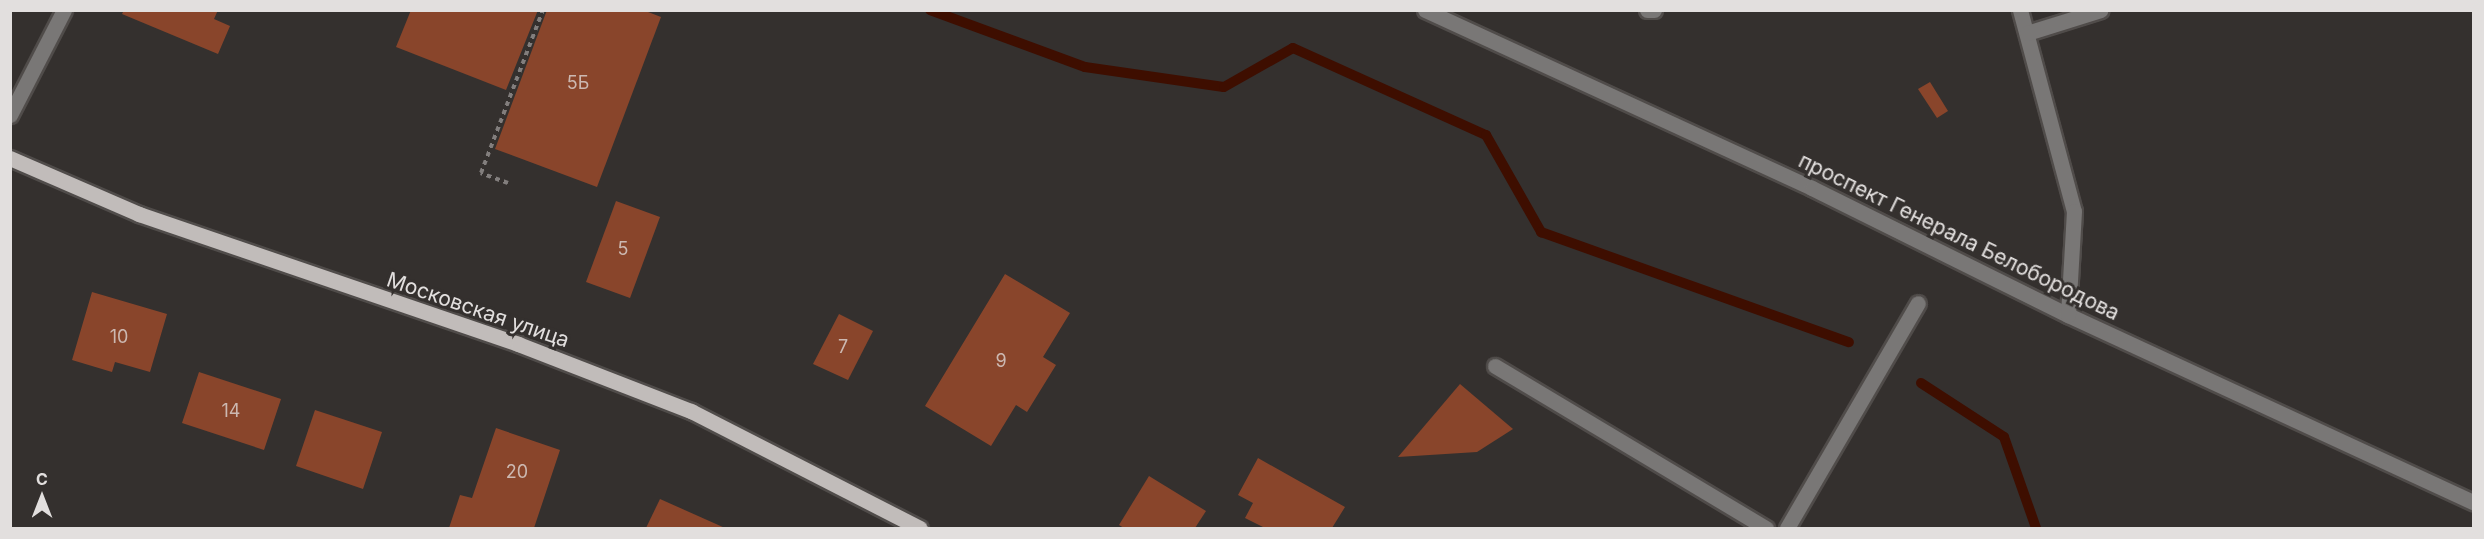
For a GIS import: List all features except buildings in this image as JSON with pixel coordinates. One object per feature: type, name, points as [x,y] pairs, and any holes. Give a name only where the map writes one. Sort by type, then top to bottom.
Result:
[{"type":"main road","name":"Московская улица","points":[[10,158],[139,214],[518,344],[691,411],[920,528]]},
{"type":"street","points":[[10,115],[64,10]]},
{"type":"street","points":[[1647,10],[1654,10]]},
{"type":"street","points":[[2020,10],[2074,211],[2068,315]]},
{"type":"street","points":[[2027,33],[2101,10]]},
{"type":"street","name":"проспект Генерала Белобородова","points":[[1431,12],[1812,188],[2068,315],[2474,502]]},
{"type":"street","points":[[1787,528],[1918,303]]},
{"type":"street","points":[[1495,366],[1766,528]]},
{"type":"path","points":[[508,183],[481,174],[543,10]]},
{"type":"waterway","points":[[930,10],[1085,67],[1224,87],[1293,48],[1486,135],[1541,232],[1849,342]]},
{"type":"waterway","points":[[1921,383],[2004,437],[2036,528]]}]
